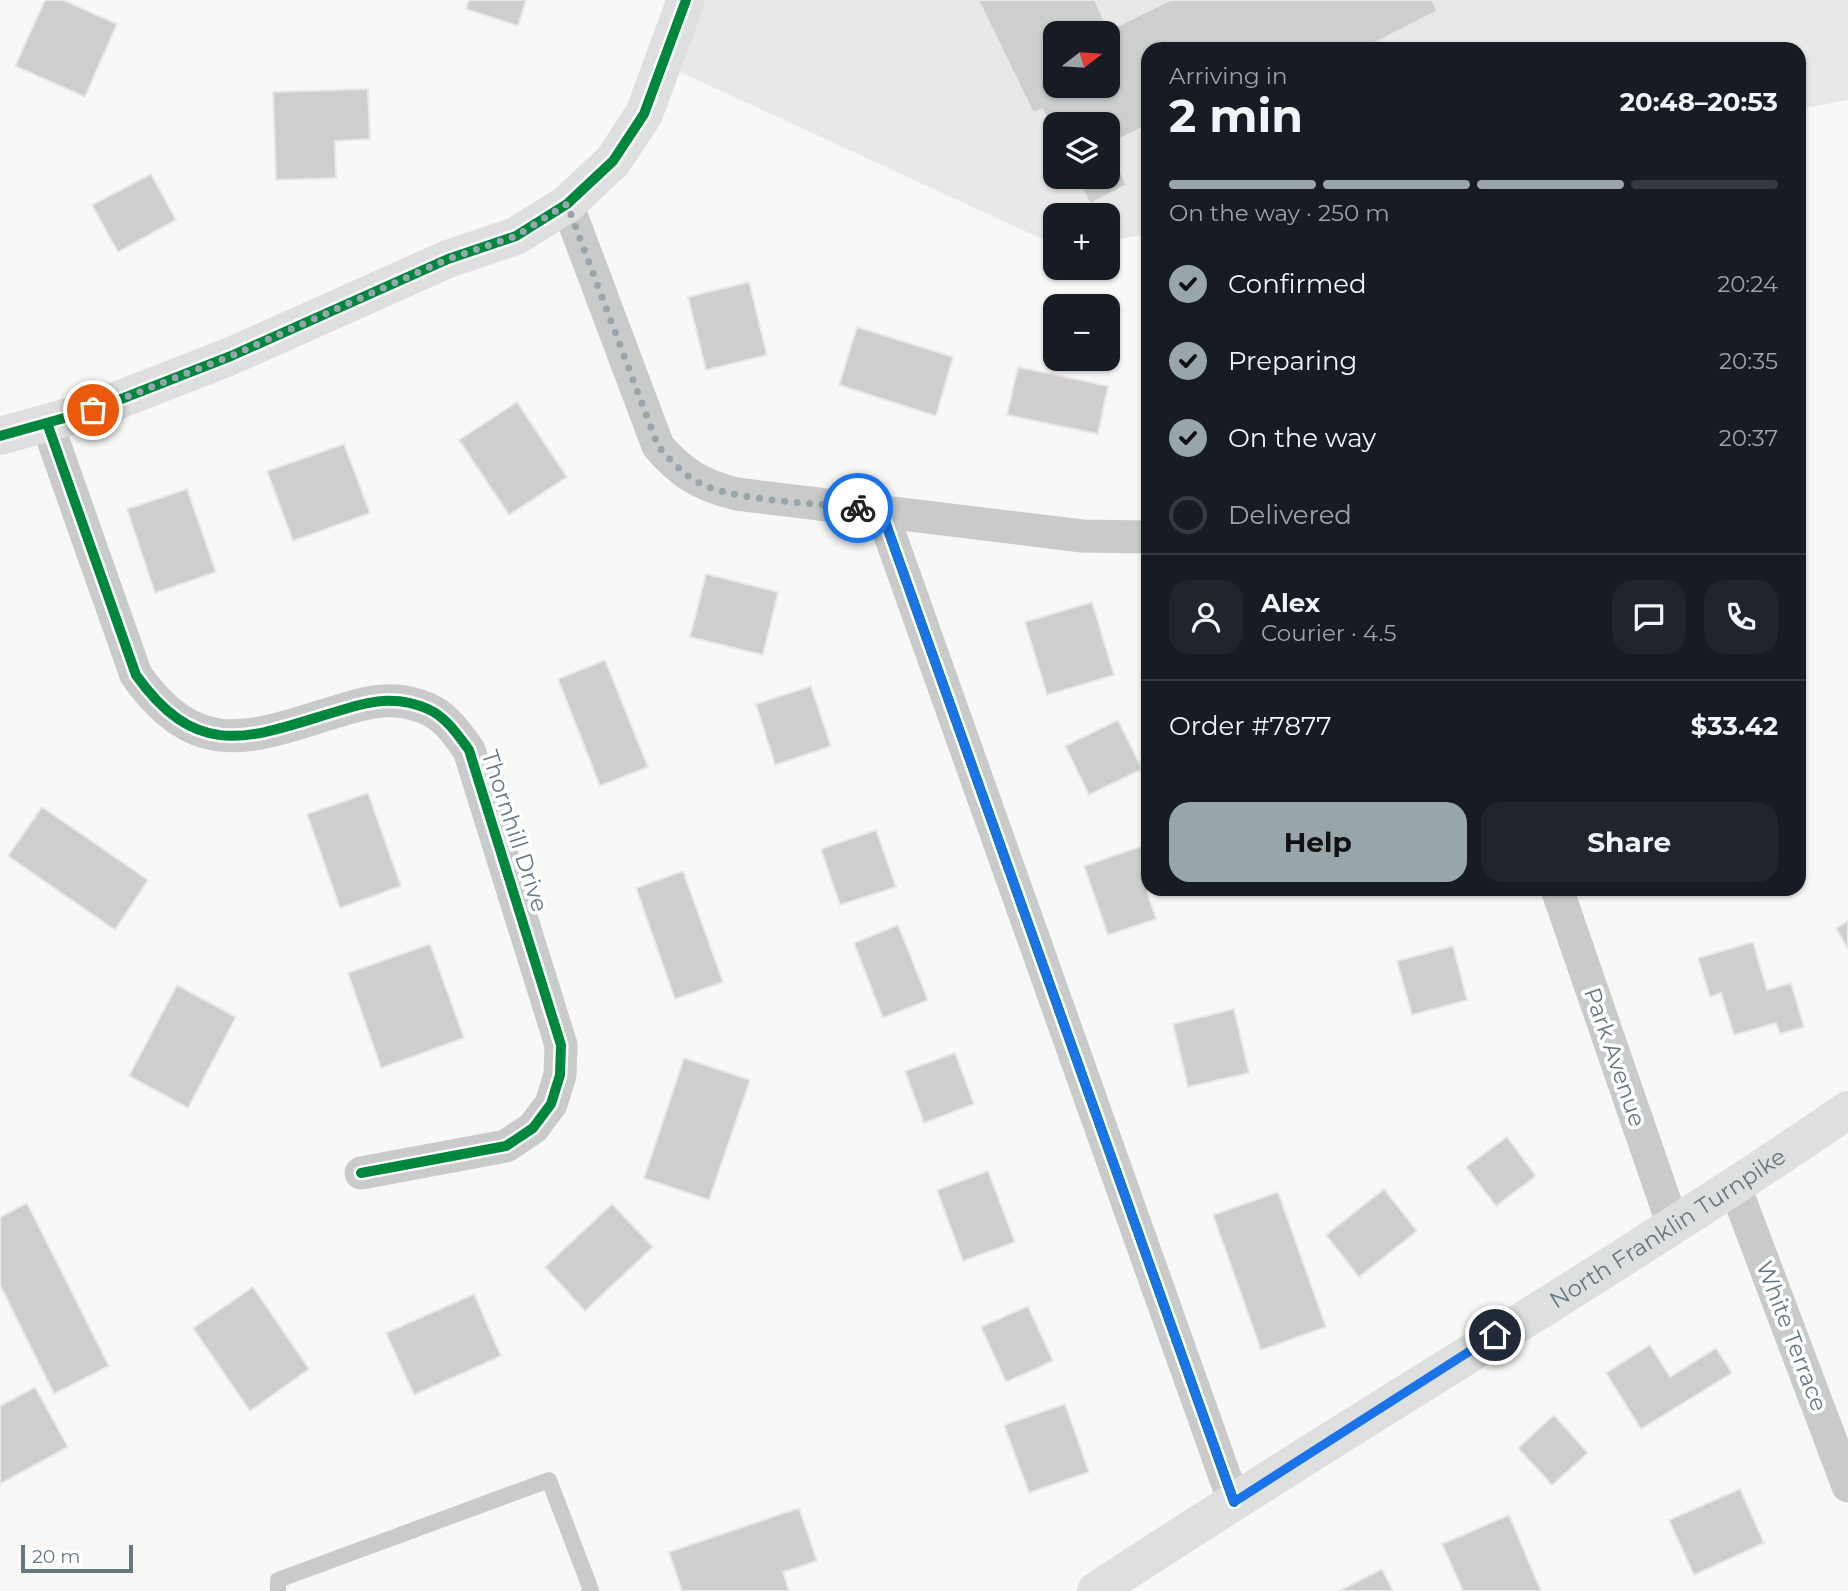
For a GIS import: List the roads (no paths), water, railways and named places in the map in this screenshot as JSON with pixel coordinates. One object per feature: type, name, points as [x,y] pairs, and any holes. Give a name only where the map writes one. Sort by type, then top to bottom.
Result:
[{"type":"main road","points":[[0,436],[93,410],[231,356],[448,259],[516,236],[567,204],[613,160],[644,114],[686,0]]},
{"type":"main road","name":"North Franklin Turnpike","points":[[1115,1585],[1234,1502],[1735,1187],[1848,1110]]},
{"type":"street","points":[[567,204],[658,446],[678,469],[707,487],[737,494],[1082,536],[1141,537]]},
{"type":"street","name":"Thornhill Drive","points":[[47,423],[136,675],[156,704],[182,724],[214,735],[245,737],[376,700],[403,700],[430,710],[452,727],[469,751],[561,1045],[560,1076],[551,1104],[533,1128],[506,1146],[361,1173]]},
{"type":"street","points":[[881,510],[1234,1502]]},
{"type":"street","name":"Park Avenue","points":[[1559,896],[1672,1225]]},
{"type":"street","name":"White Terrace","points":[[1735,1187],[1848,1486]]},
{"type":"lane","points":[[278,1591],[278,1580],[549,1480],[592,1590],[589,1591]]}]
